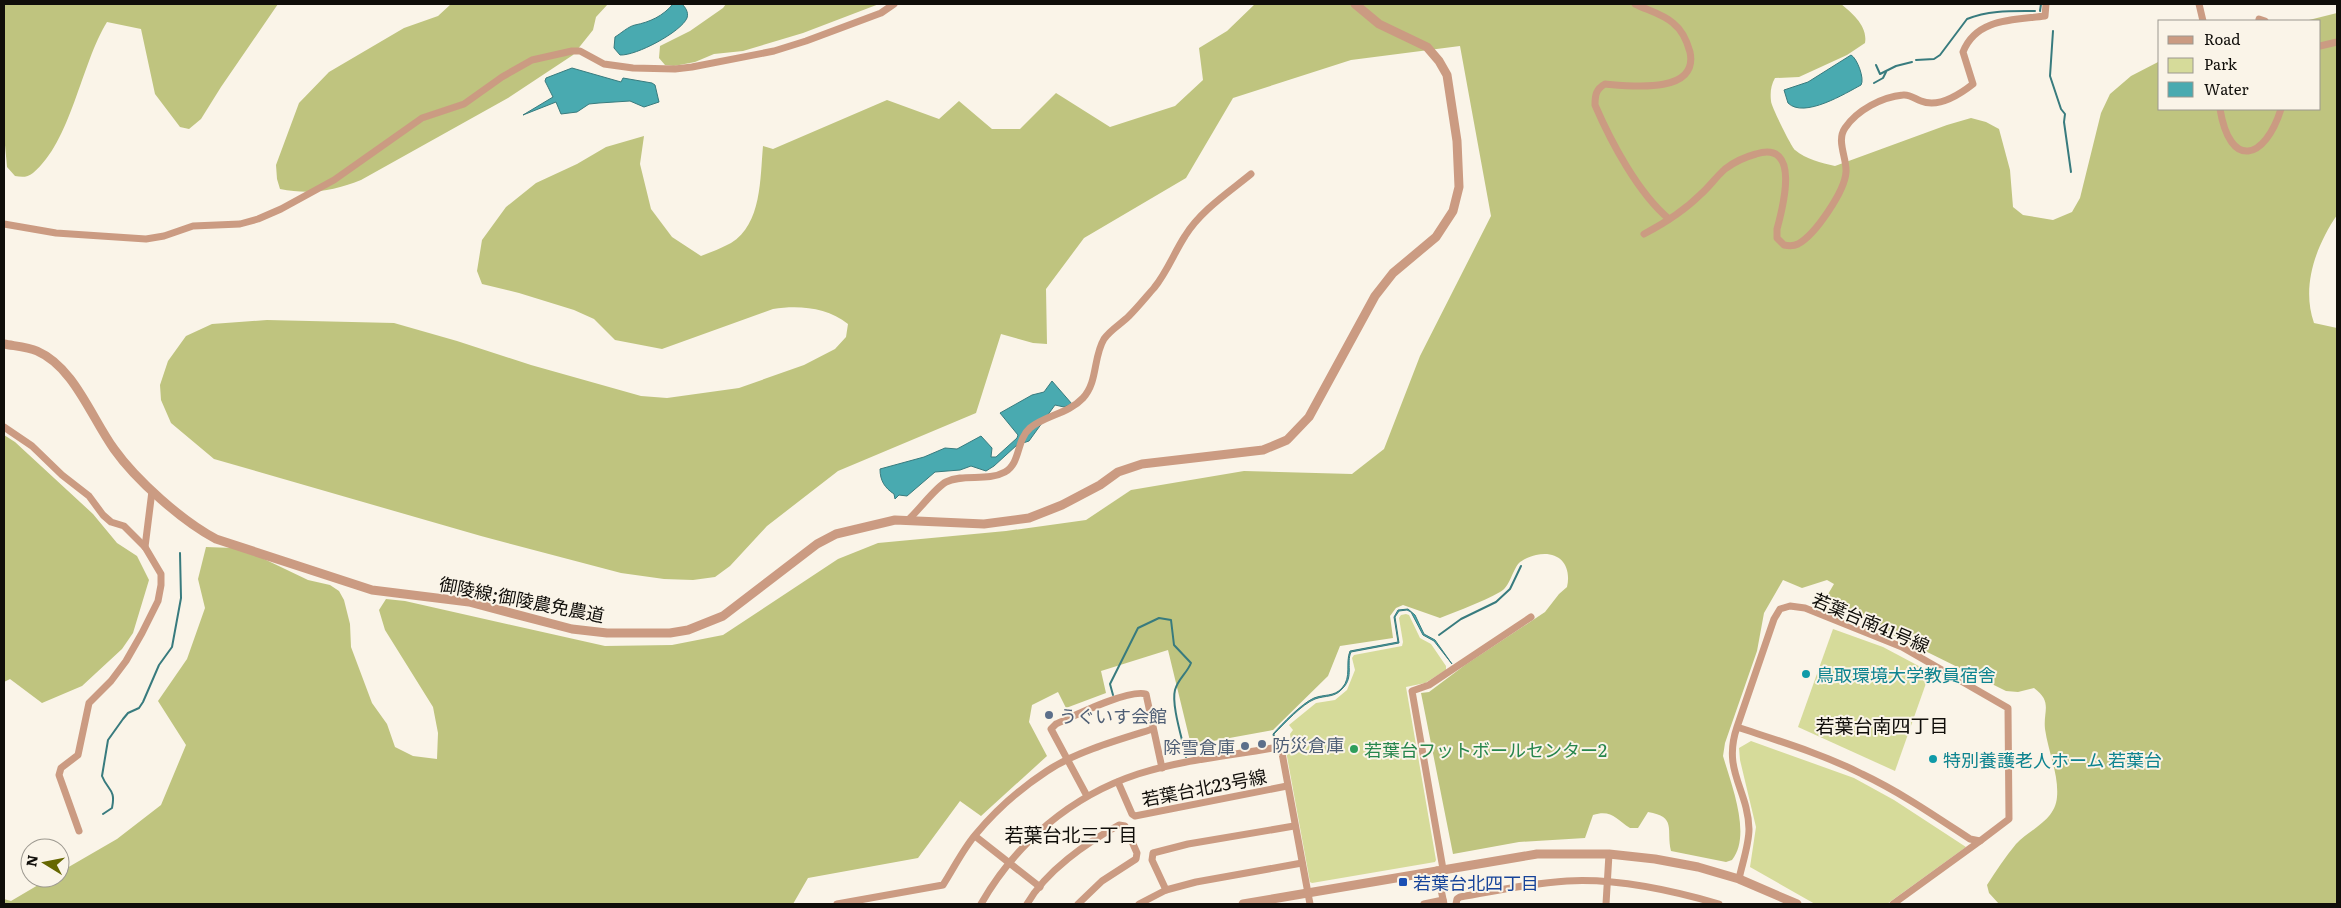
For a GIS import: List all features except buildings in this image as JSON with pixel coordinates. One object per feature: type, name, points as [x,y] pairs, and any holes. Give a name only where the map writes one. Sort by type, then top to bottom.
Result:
[{"type":"street","points":[[4,224],[56,233],[146,239],[164,236],[193,226],[240,224],[258,219],[280,209],[334,180],[422,118],[464,104],[502,77],[532,60],[580,51],[604,64],[633,68],[675,69],[692,67],[744,58],[806,41],[881,13],[894,4]]},
{"type":"street","name":"御陵線;御陵農免農道","points":[[4,344],[36,350],[63,368],[114,450],[152,491],[200,530],[216,539],[323,576],[372,590],[469,602],[572,629],[607,633],[670,633],[702,626],[723,616],[744,602],[817,544],[836,534],[909,519],[984,524],[1029,518],[1070,501],[1100,485],[1118,472],[1142,464],[1263,450],[1287,440],[1299,429],[1309,417],[1375,296],[1393,273],[1436,237],[1453,211],[1459,187],[1457,141],[1447,76],[1439,60],[1426,47],[1379,24],[1355,4]]},
{"type":"street","points":[[1635,4],[1671,22],[1680,30],[1689,47],[1691,64],[1684,76],[1663,84],[1630,88],[1605,84],[1599,88],[1595,95],[1595,105],[1634,177],[1658,210],[1669,219]]},
{"type":"street","points":[[1644,234],[1669,219],[1701,194],[1725,170],[1750,156],[1770,152],[1781,160],[1786,177],[1777,238],[1784,245],[1796,245],[1805,240],[1818,226],[1842,189],[1846,173],[1842,139],[1843,131],[1854,116],[1872,105],[1904,94],[1930,104],[1949,99],[1972,84],[1973,79],[1963,52],[1973,37],[1984,26],[1996,22],[2045,16],[2046,4]]},
{"type":"street","points":[[2199,4],[2203,20]]},
{"type":"street","points":[[2321,46],[2337,42]]},
{"type":"street","points":[[2220,110],[2223,127],[2228,139],[2241,150],[2251,150],[2260,147],[2274,128],[2281,110]]},
{"type":"street","points":[[909,519],[939,486],[946,482],[956,478],[1000,475],[1008,471],[1013,466],[1020,444],[1030,428],[1065,412],[1081,401],[1091,386],[1100,346],[1106,336],[1129,316],[1155,286],[1185,235],[1196,222],[1251,174]]},
{"type":"street","points":[[4,427],[32,446],[62,475],[90,496],[103,515],[111,522],[124,526],[145,547],[161,574],[158,601],[126,661],[111,681],[89,703],[78,755],[61,768],[60,775],[79,831]]},
{"type":"street","points":[[145,547],[152,491]]},
{"type":"street","name":"若葉台南41号線","points":[[1739,879],[1749,830],[1745,806],[1732,762],[1733,741],[1774,619],[1780,609],[1790,606],[1805,608],[1902,647],[2008,708],[2009,819],[1980,841]]},
{"type":"street","points":[[1424,904],[1444,902],[1412,690],[1429,685],[1531,617]]},
{"type":"street","points":[[1087,796],[1052,734],[1051,727],[1096,706],[1123,697],[1144,693],[1148,697],[1162,768]]},
{"type":"street","points":[[1737,727],[1785,742],[1861,773],[1914,802],[1970,839],[1980,841]]},
{"type":"street","points":[[837,904],[943,885],[975,836],[1019,792],[1048,770],[1153,728]]},
{"type":"street","points":[[981,904],[1022,847],[1056,817],[1087,796],[1118,782],[1162,768],[1273,748],[1282,753],[1294,826],[1310,904]]},
{"type":"street","name":"若葉台北23号線","points":[[1118,782],[1132,814],[1135,816],[1287,786]]},
{"type":"street","points":[[1027,904],[1040,887],[1072,854],[1090,840],[1119,825],[1125,826],[1137,853],[1136,859],[1102,881],[1078,904]]},
{"type":"street","points":[[1166,890],[1152,860],[1153,853],[1188,844],[1294,826]]},
{"type":"street","points":[[975,836],[1040,887]]},
{"type":"street","points":[[1893,904],[1980,841]]},
{"type":"street","points":[[1243,904],[1537,854],[1609,854],[1681,864],[1739,879],[1797,904]]},
{"type":"street","points":[[1606,904],[1609,854]]},
{"type":"street","points":[[1139,904],[1166,890],[1196,882],[1302,863]]},
{"type":"street","points":[[1456,904],[1458,898],[1518,887],[1568,881],[1607,883],[1672,893],[1718,904]]},
{"type":"green space","points":[[4,4],[278,4],[201,119],[189,129],[180,127],[155,94],[141,29],[107,22],[98,39],[57,142],[46,159],[33,173],[22,177],[15,176],[7,167],[4,134]]},
{"type":"green space","points":[[451,4],[608,4],[596,17],[593,30],[573,55],[508,98],[361,180],[321,191],[301,192],[280,189],[276,165],[299,103],[329,72],[404,28],[438,16]]},
{"type":"green space","points":[[726,4],[879,4],[803,33],[743,51],[714,54],[695,62],[674,66],[665,65],[659,58],[660,46],[690,31]]},
{"type":"green space","points":[[1255,4],[1841,4],[1862,26],[1865,43],[1847,55],[1799,77],[1775,78],[1771,89],[1772,104],[1781,126],[1795,150],[1819,162],[1835,166],[1971,118],[1986,122],[1999,129],[2010,170],[2013,207],[2023,215],[2053,220],[2072,212],[2080,198],[2101,113],[2110,94],[2131,76],[2158,62],[2158,110],[2321,110],[2321,20],[2309,20],[2337,13],[2337,215],[2317,253],[2310,281],[2309,295],[2314,323],[2337,328],[2337,904],[1999,904],[1989,893],[1987,885],[2016,844],[2041,824],[2052,812],[2057,797],[2055,772],[2046,737],[2046,707],[2043,698],[2034,688],[2018,692],[2006,691],[1824,601],[1834,584],[1827,580],[1802,588],[1783,580],[1764,613],[1757,651],[1725,743],[1723,756],[1735,795],[1740,823],[1738,850],[1732,860],[1726,862],[1671,851],[1667,821],[1657,814],[1648,812],[1638,828],[1630,828],[1609,814],[1599,813],[1593,815],[1585,838],[1519,842],[1453,854],[1421,693],[1429,692],[1465,665],[1545,612],[1567,587],[1568,572],[1562,561],[1557,557],[1544,554],[1532,556],[1521,562],[1509,583],[1500,592],[1440,618],[1403,605],[1396,608],[1390,616],[1393,638],[1340,646],[1328,676],[1273,730],[1191,745],[1168,650],[1101,671],[1106,693],[1066,708],[1058,692],[1032,705],[1029,722],[1047,756],[981,816],[960,801],[918,858],[808,878],[793,904],[4,904],[4,899],[11,901],[33,888],[70,888],[70,866],[117,839],[161,805],[186,745],[158,701],[187,659],[205,608],[198,579],[206,547],[233,548],[262,558],[308,580],[330,585],[339,591],[344,600],[350,624],[351,647],[372,703],[387,724],[395,747],[413,756],[437,759],[438,733],[433,707],[385,630],[379,610],[386,599],[405,601],[605,646],[672,645],[723,635],[838,559],[878,543],[1006,531],[1086,520],[1131,490],[1244,471],[1352,474],[1384,449],[1420,356],[1491,216],[1460,46],[1351,60],[1233,98],[1186,178],[1084,238],[1046,289],[1047,344],[1033,343],[1001,334],[976,413],[838,471],[767,526],[730,566],[715,577],[693,580],[664,579],[621,573],[481,536],[214,459],[171,423],[161,400],[160,385],[168,361],[186,336],[212,324],[267,320],[394,323],[641,396],[667,398],[739,388],[804,365],[835,349],[846,337],[848,324],[840,318],[822,311],[792,307],[773,309],[662,349],[615,340],[594,319],[574,310],[482,284],[477,271],[482,240],[506,207],[536,183],[577,164],[606,147],[644,136],[640,164],[651,209],[672,237],[701,256],[731,243],[741,235],[749,224],[758,199],[763,146],[773,149],[887,100],[939,119],[959,101],[992,129],[1020,129],[1056,93],[1110,127],[1175,106],[1203,80],[1199,48],[1227,31]]},
{"type":"green space","points":[[4,435],[15,442],[93,514],[117,543],[137,556],[149,580],[133,633],[122,649],[82,686],[42,703],[10,679],[4,682]]},
{"type":"green space","name":"若葉台フットボールセンター2","points":[[1401,615],[1409,615],[1420,638],[1431,644],[1446,666],[1446,670],[1425,683],[1406,687],[1436,860],[1435,862],[1312,883],[1310,882],[1286,751],[1292,748],[1290,734],[1293,730],[1289,725],[1316,703],[1335,700],[1347,690],[1355,670],[1352,658],[1354,655],[1402,646],[1399,618]]},
{"type":"green space","points":[[1833,629],[1883,647],[1930,672],[1895,771],[1798,727]]},
{"type":"green space","points":[[1751,741],[1854,778],[1894,800],[1966,847],[1887,904],[1815,904],[1750,867],[1756,827],[1740,760],[1739,748]]},
{"type":"water","points":[[673,4],[682,4],[687,14],[683,24],[676,30],[636,52],[620,55],[614,48],[615,37],[630,27],[656,18]]},
{"type":"water","points":[[1851,55],[1856,60],[1860,69],[1861,85],[1825,103],[1814,106],[1795,107],[1788,103],[1784,90],[1808,82]]},
{"type":"water","points":[[572,68],[621,82],[623,78],[652,83],[655,85],[659,102],[644,107],[630,101],[589,104],[577,112],[561,114],[556,102],[523,115],[553,97],[545,81],[546,78]]},
{"type":"water","points":[[1052,381],[1072,404],[1064,407],[1055,405],[1029,441],[1017,445],[986,471],[971,466],[960,470],[935,472],[907,496],[899,495],[895,499],[894,494],[884,484],[880,469],[924,457],[945,448],[957,449],[981,436],[992,448],[991,457],[996,457],[1018,435],[1000,413],[1032,395],[1044,392]]},
{"type":"water","points":[[1408,609],[1415,615],[1424,634],[1435,640],[1452,664],[1434,641],[1423,635],[1411,612],[1407,610],[1399,611],[1395,617],[1399,643],[1351,652],[1349,675],[1343,688],[1334,695],[1315,699],[1299,710],[1274,734],[1275,745],[1273,734],[1298,709],[1314,698],[1332,694],[1342,688],[1348,675],[1348,660],[1350,651],[1398,642],[1394,617],[1398,610]]},
{"type":"waterway","points":[[2040,11],[2041,4]]},
{"type":"waterway","points":[[1916,60],[1934,59],[1940,55],[1967,19],[1992,13],[2035,11]]},
{"type":"waterway","points":[[2053,31],[2050,76],[2061,109],[2065,114],[2064,122],[2071,172]]},
{"type":"waterway","points":[[1876,65],[1880,74],[1896,66],[1912,62]]},
{"type":"waterway","points":[[1874,83],[1883,78],[1886,72]]},
{"type":"waterway","points":[[103,814],[112,808],[113,802],[112,793],[102,776],[108,740],[128,713],[139,708],[159,665],[172,647],[181,598],[180,553]]},
{"type":"waterway","points":[[1439,635],[1461,619],[1496,602],[1510,589],[1521,566]]},
{"type":"waterway","points":[[1113,695],[1110,684],[1138,628],[1159,618],[1171,620],[1174,645],[1191,663],[1176,686],[1174,697],[1186,757]]},
{"type":"place","name":"鳥取環境大学教員宿舎","points":[[1806,674]]},
{"type":"place","name":"うぐいす会館","points":[[1049,715]]},
{"type":"place","name":"防災倉庫","points":[[1262,744]]},
{"type":"place","name":"除雪倉庫","points":[[1245,746]]},
{"type":"place","name":"若葉台フットボールセンター2","points":[[1354,749]]},
{"type":"place","name":"特別養護老人ホーム 若葉台","points":[[1933,759]]},
{"type":"place","name":"若葉台北四丁目","points":[[1403,882]]},
{"type":"district","name":"若葉台南四丁目","points":[[1882,725]]},
{"type":"district","name":"若葉台北三丁目","points":[[1071,834]]}]
